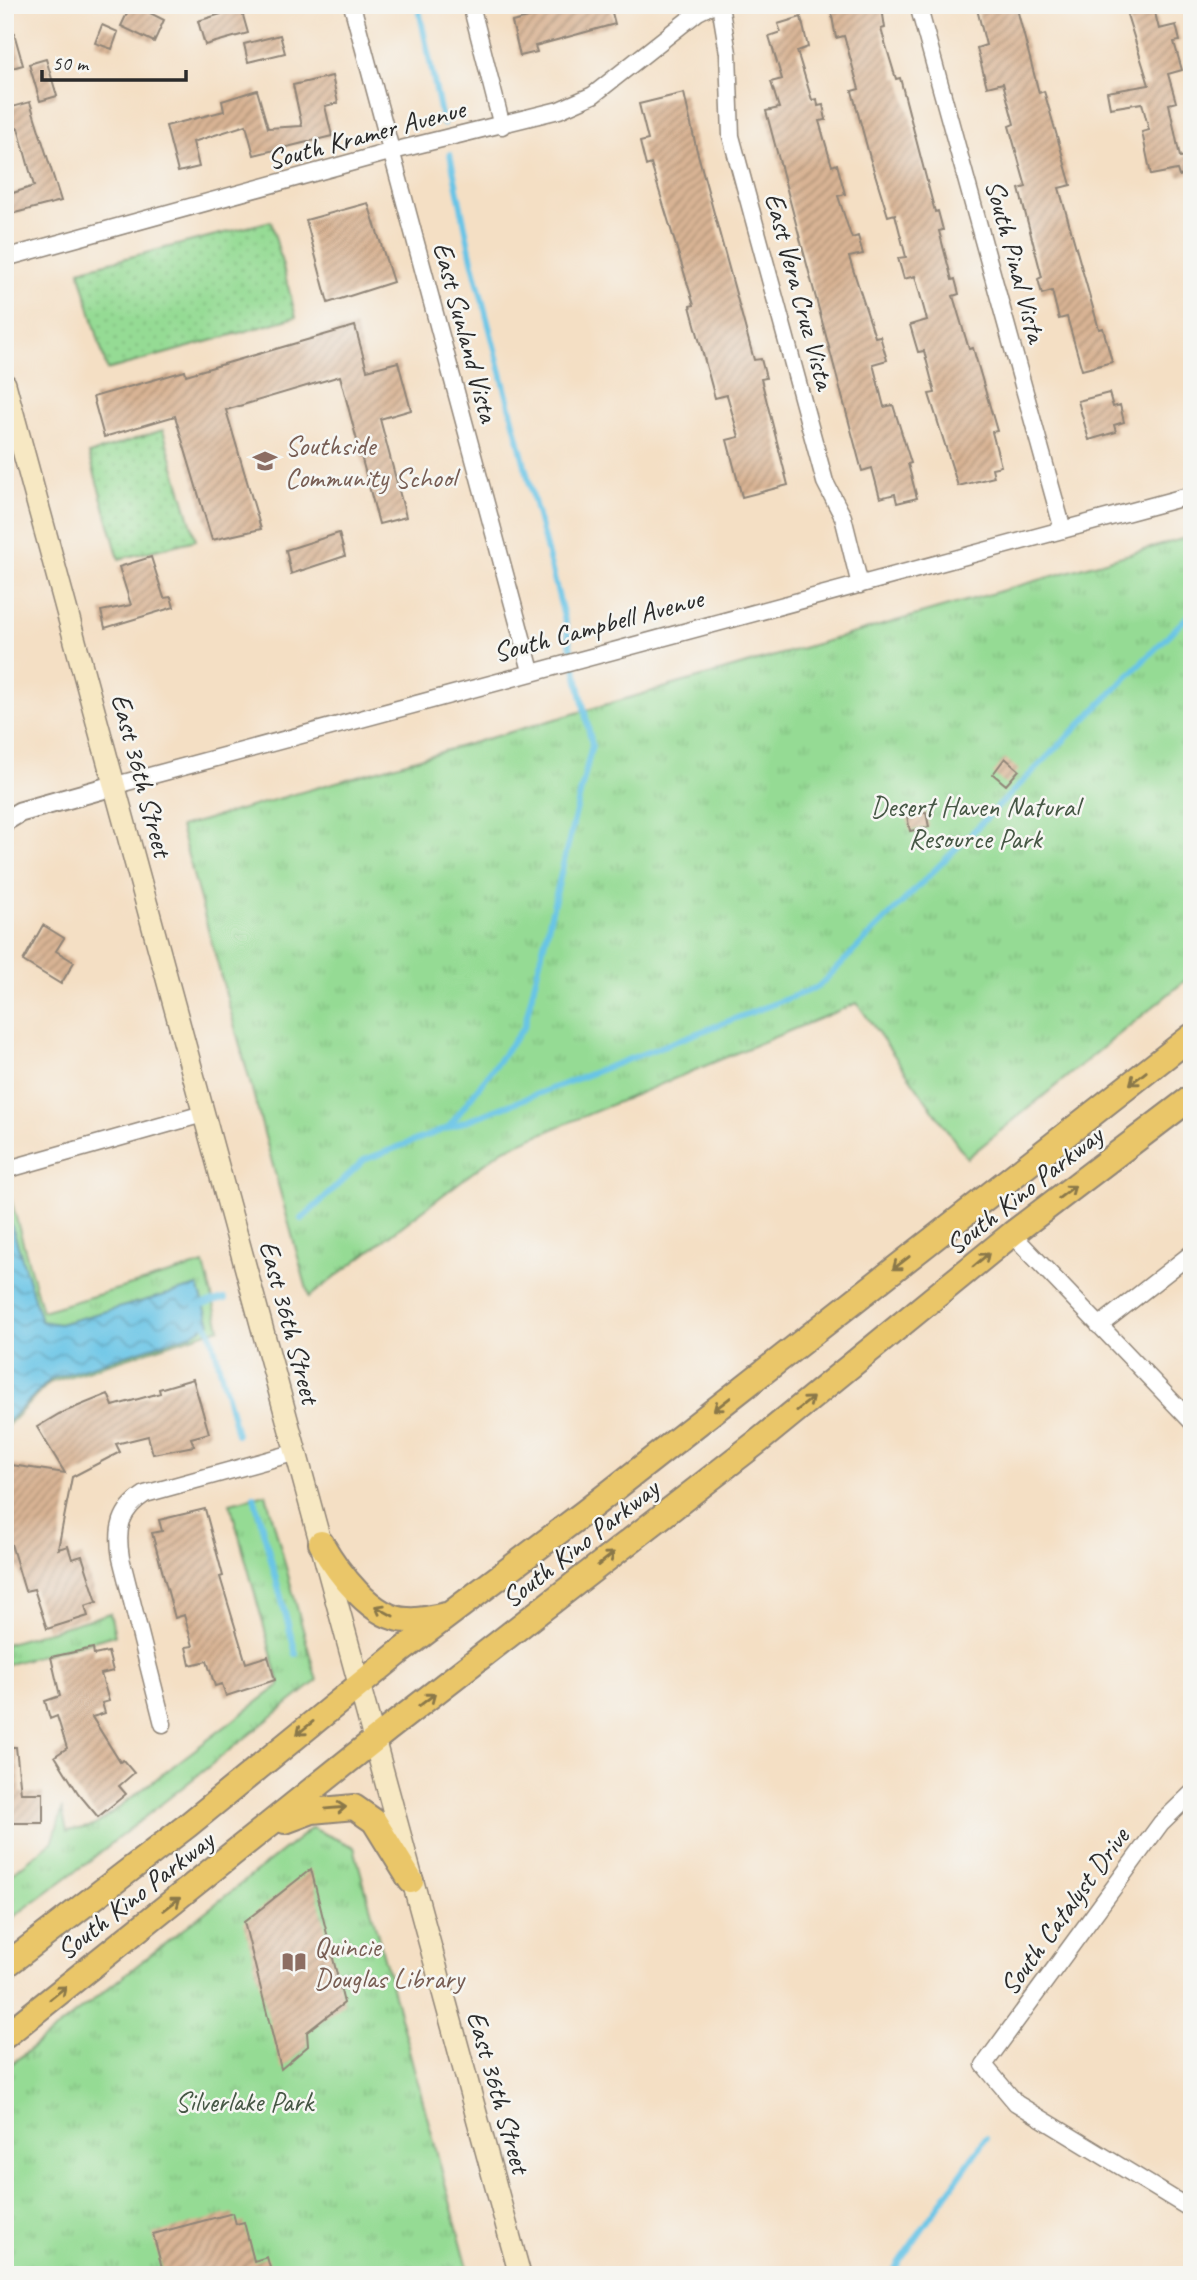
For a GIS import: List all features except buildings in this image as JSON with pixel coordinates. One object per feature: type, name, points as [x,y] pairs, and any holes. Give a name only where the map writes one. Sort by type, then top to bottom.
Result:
[{"type":"main road","name":"East 36th Street","points":[[5,384],[520,2275]]},
{"type":"main road","name":"South Kino Parkway","points":[[5,1966],[188,1825],[358,1685],[585,1512],[1192,1036]]},
{"type":"main road","name":"South Kino Parkway","points":[[5,2036],[373,1742],[760,1440],[1012,1234],[1192,1097]]},
{"type":"main road","points":[[321,1543],[338,1572],[370,1604],[393,1617],[406,1621],[450,1614]]},
{"type":"main road","points":[[271,1826],[312,1811],[354,1807],[374,1821],[411,1881]]},
{"type":"street","name":"East Sunland Vista","points":[[352,5],[531,671]]},
{"type":"street","points":[[471,5],[502,126]]},
{"type":"street","name":"South Kramer Avenue","points":[[5,258],[390,152],[559,110],[593,95],[698,12],[712,5]]},
{"type":"street","name":"East Vera Cruz Vista","points":[[720,5],[728,53],[731,136],[825,482],[843,517],[860,585]]},
{"type":"street","name":"South Pinal Vista","points":[[918,5],[1063,530]]},
{"type":"street","name":"South Campbell Avenue","points":[[10,814],[531,671],[1192,495]]},
{"type":"street","points":[[5,1170],[203,1114]]},
{"type":"street","points":[[1012,1234],[1192,1422]]},
{"type":"street","points":[[1099,1326],[1192,1253]]},
{"type":"street","points":[[163,1724],[121,1558],[114,1517],[145,1494],[297,1452]]},
{"type":"street","name":"South Catalyst Drive","points":[[1192,1793],[1161,1823],[984,2065],[1016,2103],[1192,2210]]},
{"type":"green space","points":[[271,221],[296,317],[107,370],[79,270]]},
{"type":"green space","points":[[163,430],[196,540],[119,559],[89,454]]},
{"type":"green space","name":"Desert Haven Natural Resource Park","points":[[1192,536],[1192,975],[967,1158],[857,1003],[502,1150],[309,1297],[180,827]]},
{"type":"green space","points":[[10,1196],[42,1311],[204,1264],[220,1328],[49,1383],[5,1428],[5,1198]]},
{"type":"green space","points":[[266,1494],[317,1681],[93,1858],[5,1923],[5,1879],[53,1841],[62,1810],[67,1831],[94,1826],[280,1685],[230,1503]]},
{"type":"green space","points":[[110,1613],[115,1635],[5,1665],[5,1644]]},
{"type":"green space","name":"Silverlake Park","points":[[312,1828],[354,1847],[470,2275],[5,2275],[5,2069]]},
{"type":"water","points":[[7,1210],[41,1321],[59,1324],[198,1286],[210,1323],[192,1334],[51,1379],[5,1424]]},
{"type":"waterway","points":[[418,5],[443,124]]},
{"type":"waterway","points":[[448,1128],[524,1027],[592,745],[565,621],[472,260],[450,154]]},
{"type":"waterway","points":[[302,1219],[364,1160],[818,987],[1192,612]]},
{"type":"waterway","points":[[196,1306],[225,1299]]},
{"type":"waterway","points":[[202,1320],[210,1330],[237,1434]]},
{"type":"waterway","points":[[254,1496],[296,1654]]},
{"type":"waterway","points":[[890,2275],[986,2138]]},
{"type":"place","name":"Southside Community School","points":[[265,461]]},
{"type":"place","name":"Quincie Douglas Library","points":[[294,1962]]}]
